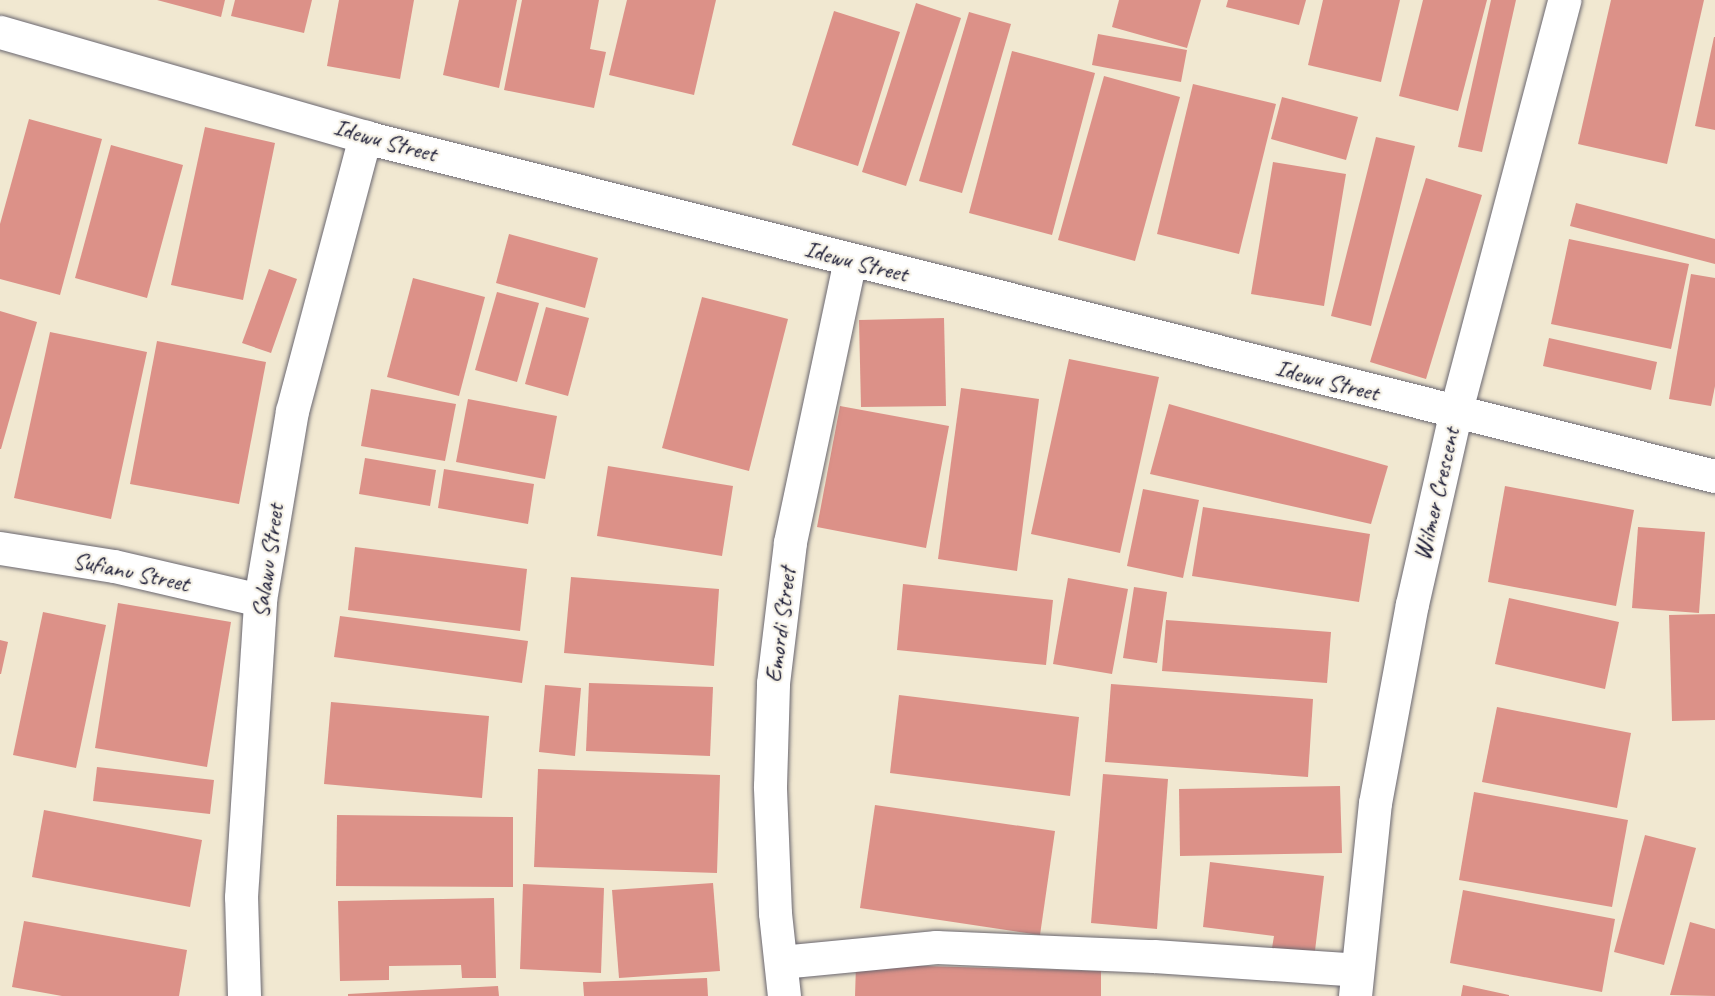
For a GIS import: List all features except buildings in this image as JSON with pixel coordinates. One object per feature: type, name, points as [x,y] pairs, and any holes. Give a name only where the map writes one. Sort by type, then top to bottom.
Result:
[{"type":"street","name":"Wilmer Crescent","points":[[1356,983],[1375,803],[1412,604],[1455,414],[1564,0]]},
{"type":"street","name":"Idewu Street","points":[[0,32],[365,137],[1455,414],[1715,476]]},
{"type":"street","name":"Salawu Street","points":[[244,996],[242,897],[260,600],[292,411],[365,137]]},
{"type":"street","name":"Emordi Street","points":[[784,996],[770,786],[773,683],[790,542],[850,260]]},
{"type":"street","name":"Sufianu Street","points":[[0,548],[114,566],[260,600]]},
{"type":"street","points":[[781,962],[946,947],[1132,954],[1356,983]]}]
